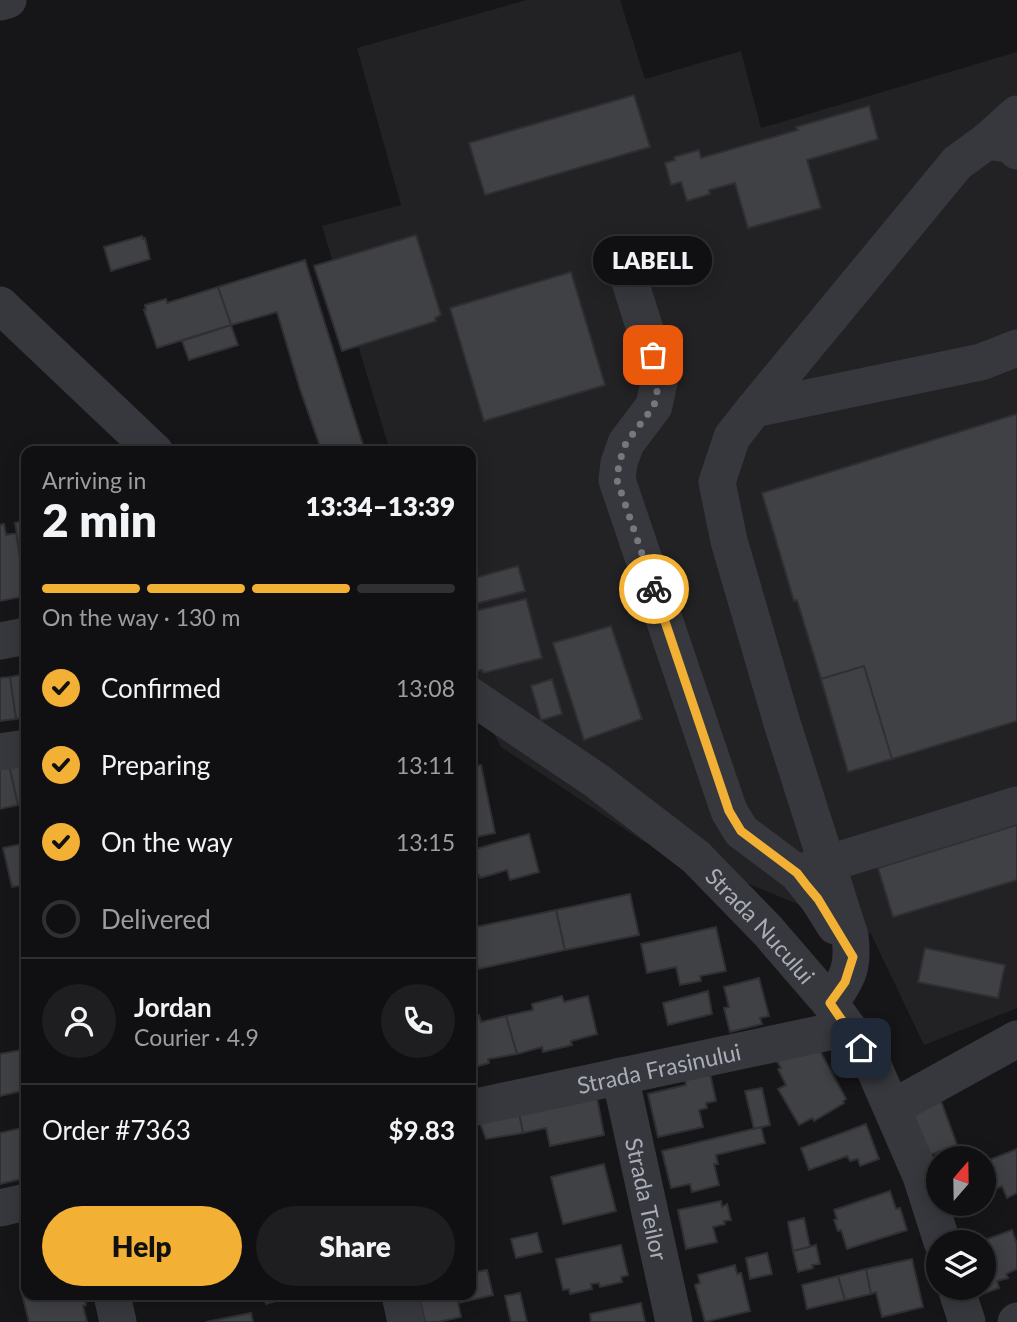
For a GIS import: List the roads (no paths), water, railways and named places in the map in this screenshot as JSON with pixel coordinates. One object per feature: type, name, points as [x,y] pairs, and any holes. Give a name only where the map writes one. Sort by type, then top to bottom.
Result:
[{"type":"street","points":[[0,2],[8,0]]},
{"type":"street","points":[[839,1015],[853,957],[850,936],[812,869],[767,671],[729,541],[717,482],[732,437],[754,409],[957,163],[1002,146],[1017,114]]},
{"type":"street","points":[[625,266],[660,377],[654,406],[626,443],[617,480],[729,811],[741,831],[812,869],[1017,805]]},
{"type":"street","points":[[0,305],[149,446]]},
{"type":"street","points":[[754,409],[981,362],[1017,348]]},
{"type":"street","points":[[0,640],[21,637]]},
{"type":"street","name":"Strada Nucului","points":[[476,699],[597,782],[696,857],[768,931],[839,1015],[874,1068],[921,1176],[938,1230]]},
{"type":"street","points":[[0,752],[21,749]]},
{"type":"street","name":"Strada Frasinului","points":[[476,1107],[620,1076],[839,1015]]},
{"type":"street","points":[[892,1108],[1017,1039]]},
{"type":"street","name":"Strada Teilor","points":[[620,1076],[674,1322]]},
{"type":"street","points":[[0,1208],[21,1203]]},
{"type":"street","points":[[113,1300],[118,1322]]},
{"type":"street","points":[[401,1300],[406,1322]]},
{"type":"street","points":[[960,1300],[967,1322]]},
{"type":"place","name":"LABELL","points":[[653,355]]}]
